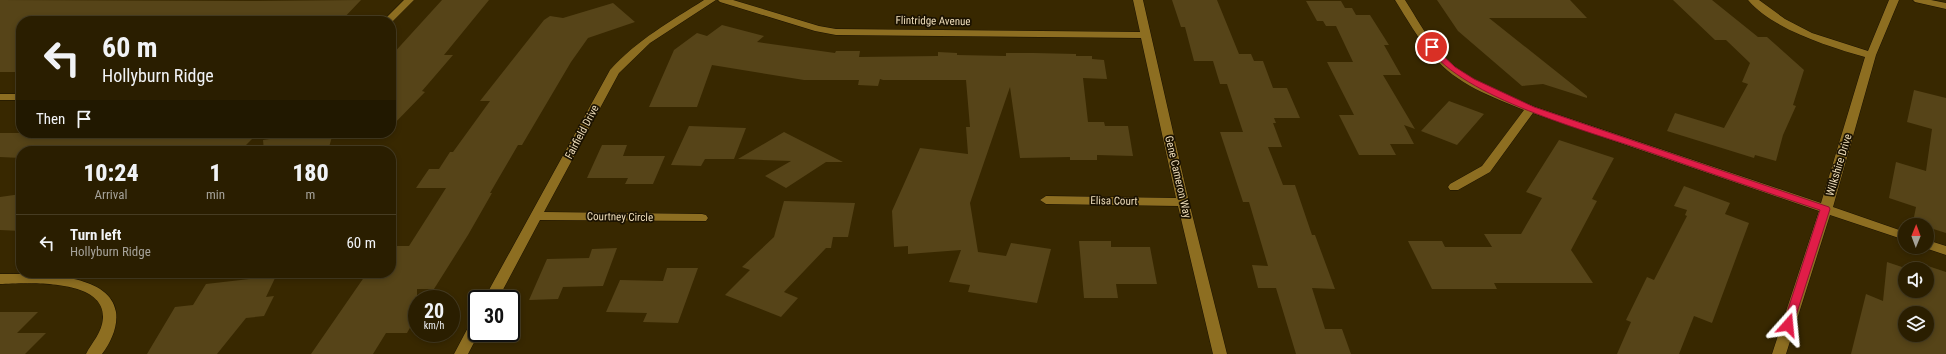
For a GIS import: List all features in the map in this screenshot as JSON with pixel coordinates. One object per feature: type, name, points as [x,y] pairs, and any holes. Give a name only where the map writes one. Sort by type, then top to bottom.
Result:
[{"type":"street","points":[[393,16],[409,0]]},
{"type":"street","name":"Fairfield Drive","points":[[496,290],[614,72],[625,58],[641,46],[711,0]]},
{"type":"street","name":"Flintridge Avenue","points":[[723,0],[818,29],[836,32],[1146,35]]},
{"type":"street","name":"Gene Cameron Way","points":[[1138,0],[1183,202],[1220,354]]},
{"type":"street","points":[[1400,0],[1437,55],[1452,68],[1488,89],[1531,109],[1898,234]]},
{"type":"street","points":[[1753,0],[1772,17],[1805,34],[1871,55]]},
{"type":"street","name":"Wilkshire Drive","points":[[1779,354],[1826,209],[1871,55],[1894,0]]},
{"type":"street","points":[[1918,0],[1946,6]]},
{"type":"street","points":[[0,97],[16,97]]},
{"type":"street","points":[[1454,187],[1486,169],[1531,109]]},
{"type":"street","name":"Elisa Court","points":[[1046,200],[1183,202]]},
{"type":"street","name":"Courtney Circle","points":[[537,216],[702,218]]},
{"type":"street","points":[[1934,246],[1946,250]]},
{"type":"street","points":[[0,279],[40,279],[69,282],[92,289],[106,299],[111,312],[109,327],[100,346],[93,354]]},
{"type":"street","points":[[461,354],[468,341]]},
{"type":"building","points":[[0,0],[361,0],[346,16],[16,16],[16,72],[0,72]]},
{"type":"building","points":[[442,0],[489,0],[444,55],[453,55],[422,91],[425,92],[396,122],[396,51]]},
{"type":"building","points":[[1172,0],[1217,0],[1239,54],[1251,54],[1254,61],[1263,61],[1273,88],[1287,88],[1300,118],[1274,118],[1276,123],[1273,123],[1282,147],[1268,147],[1283,185],[1295,185],[1312,235],[1315,235],[1335,289],[1312,288],[1325,329],[1342,329],[1351,354],[1296,354],[1276,288],[1258,288],[1252,265],[1268,266],[1249,202],[1243,202],[1220,132],[1243,132],[1227,84],[1220,84],[1213,61],[1194,61],[1185,27],[1181,27]]},
{"type":"building","points":[[1437,0],[1570,0],[1587,18],[1489,18],[1587,96],[1587,98],[1543,84],[1522,86],[1458,31]]},
{"type":"building","points":[[1673,0],[1712,0],[1758,37],[1767,37],[1804,70],[1793,105],[1796,106],[1783,135],[1776,161],[1755,155],[1754,158],[1667,131],[1675,113],[1724,128],[1748,84],[1742,82],[1750,63],[1726,40],[1715,40]]},
{"type":"building","points":[[1306,1],[1341,1],[1345,8],[1352,8],[1356,15],[1370,15],[1389,45],[1384,45],[1401,75],[1383,75],[1415,129],[1404,125],[1414,144],[1390,144],[1396,155],[1359,155],[1339,115],[1354,115],[1327,62],[1353,62],[1336,26],[1326,26],[1323,21],[1317,21]]},
{"type":"building","points":[[613,3],[635,22],[588,38],[571,62],[522,145],[518,145],[468,235],[434,289],[408,290],[407,333],[386,333],[373,354],[311,354],[364,278],[396,278],[396,247],[397,246],[409,246],[446,188],[416,188],[429,169],[439,169],[450,152],[453,152],[490,101],[480,101],[544,20],[550,16],[563,18]]},
{"type":"building","points":[[722,25],[764,36],[757,42],[835,53],[836,51],[860,51],[859,57],[938,56],[938,52],[957,53],[957,55],[1006,56],[1006,53],[1034,53],[1092,56],[1092,59],[1104,60],[1107,79],[1083,78],[1088,122],[1104,122],[1105,126],[1128,126],[1133,156],[1097,155],[1097,160],[1070,160],[1070,157],[1020,158],[1010,87],[970,203],[978,252],[1006,256],[1011,243],[1051,249],[1037,303],[968,292],[970,285],[949,282],[961,250],[908,254],[908,246],[894,247],[892,211],[920,148],[968,154],[966,127],[970,127],[966,80],[880,79],[878,86],[858,85],[859,80],[804,80],[712,65],[697,107],[649,107],[674,50],[697,33],[707,36]]},
{"type":"building","points":[[1914,90],[1946,98],[1946,233],[1934,229],[1934,218],[1914,218],[1916,207],[1889,198],[1896,162],[1926,171],[1932,129],[1907,122]]},
{"type":"building","points":[[1449,101],[1484,114],[1457,145],[1421,131]]},
{"type":"building","points":[[689,126],[746,128],[734,159],[705,159],[701,166],[671,165]]},
{"type":"building","points":[[784,132],[843,162],[826,162],[786,188],[765,176],[791,161],[738,159]]},
{"type":"building","points":[[0,133],[16,133],[16,138],[253,138],[245,146],[16,146],[16,158],[0,157]]},
{"type":"building","points":[[276,138],[332,138],[329,146],[264,146],[263,140]]},
{"type":"building","points":[[1559,140],[1614,158],[1592,199],[1597,201],[1571,250],[1593,283],[1494,283],[1497,289],[1432,289],[1408,241],[1442,241],[1445,247],[1492,247],[1484,234],[1521,234],[1542,198],[1526,192]]},
{"type":"building","points":[[602,145],[627,145],[623,156],[665,156],[653,184],[625,184],[628,178],[587,178]]},
{"type":"building","points":[[1684,186],[1730,203],[1725,214],[1749,223],[1712,323],[1694,316],[1679,354],[1617,354],[1631,322],[1626,320],[1647,277],[1654,280],[1687,216],[1685,215],[1687,210],[1674,206]]},
{"type":"building","points":[[16,195],[16,231],[0,230],[0,197]]},
{"type":"building","points":[[784,201],[855,203],[848,237],[833,237],[831,248],[826,248],[784,292],[798,298],[781,317],[725,295],[750,270],[742,267],[774,237]]},
{"type":"building","points":[[1079,241],[1111,241],[1111,247],[1150,247],[1157,284],[1116,284],[1118,298],[1084,298]]},
{"type":"building","points":[[617,248],[603,286],[563,287],[558,299],[529,300],[547,259],[589,258],[592,249]]},
{"type":"building","points":[[1887,262],[1898,266],[1898,298],[1934,298],[1934,268],[1946,272],[1946,354],[1851,354],[1866,294],[1883,301]]},
{"type":"building","points":[[667,268],[698,268],[678,323],[643,322],[647,313],[606,312],[620,280],[663,281]]},
{"type":"building","points":[[258,278],[275,278],[266,297],[274,296],[264,316],[246,318],[217,354],[147,354],[175,307],[193,305],[206,284]]},
{"type":"building","points":[[0,312],[38,312],[17,333],[46,333],[25,354],[0,354]]},
{"type":"route","points":[[1432,47],[1437,55],[1452,68],[1494,92],[1531,109],[1826,209],[1788,325]]}]
